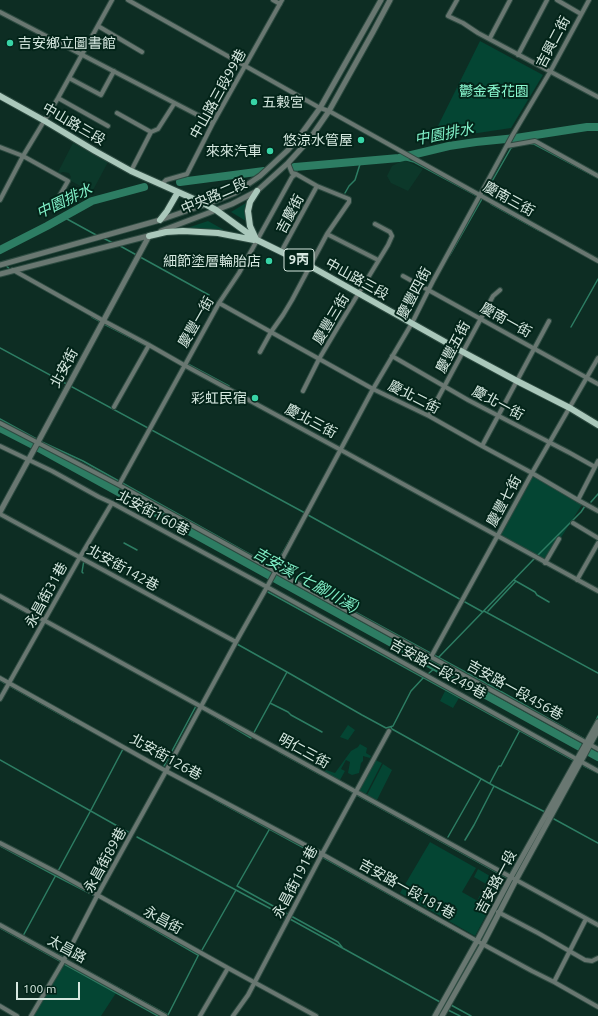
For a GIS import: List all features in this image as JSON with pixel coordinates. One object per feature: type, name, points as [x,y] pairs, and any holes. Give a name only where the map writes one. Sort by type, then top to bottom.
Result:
[{"type":"main road","name":"中山路三段","points":[[0,96],[95,151],[216,210],[257,240],[310,266],[463,352],[570,408],[598,425]]},
{"type":"main road","points":[[257,191],[250,202],[248,211],[250,226],[257,240]]},
{"type":"main road","points":[[160,220],[178,192]]},
{"type":"main road","points":[[149,236],[166,232],[183,231],[218,233],[257,240]]},
{"type":"street","points":[[0,200],[23,156],[45,121],[112,0]]},
{"type":"street","points":[[128,0],[324,110]]},
{"type":"street","points":[[272,0],[281,2]]},
{"type":"street","name":"中央路二段","points":[[0,274],[149,236],[232,204],[257,191],[288,163],[309,140],[380,0]]},
{"type":"street","name":"中央路二段","points":[[0,265],[160,220],[235,193],[260,176],[288,150],[324,110],[373,32],[390,0]]},
{"type":"street","points":[[457,0],[448,16],[598,97]]},
{"type":"street","points":[[490,38],[510,0]]},
{"type":"street","points":[[518,54],[547,0]]},
{"type":"street","points":[[557,0],[581,14]]},
{"type":"street","name":"吉興二街","points":[[507,146],[550,72],[589,0]]},
{"type":"street","name":"中山路三段99巷","points":[[162,184],[166,180],[187,174],[281,2]]},
{"type":"street","points":[[0,12],[213,124]]},
{"type":"street","points":[[98,26],[142,52]]},
{"type":"street","points":[[69,78],[101,95],[114,71]]},
{"type":"street","points":[[58,98],[108,126]]},
{"type":"street","points":[[132,170],[151,132],[158,129],[174,104]]},
{"type":"street","name":"慶南三街","points":[[324,110],[410,156],[598,261]]},
{"type":"street","points":[[117,113],[151,132]]},
{"type":"street","points":[[507,146],[535,140],[598,176]]},
{"type":"street","name":"慶豐四街","points":[[267,587],[373,388],[412,323],[428,290],[507,146]]},
{"type":"street","points":[[0,147],[23,156],[68,181],[56,202]]},
{"type":"street","points":[[260,352],[271,332],[283,315],[327,234],[349,202],[349,199],[317,186],[292,173],[288,163]]},
{"type":"street","name":"慶豐一街","points":[[119,484],[219,303],[239,273],[292,177],[296,174]]},
{"type":"street","name":"吉慶街","points":[[281,252],[317,186]]},
{"type":"street","name":"慶豐三街","points":[[303,391],[319,359],[392,236],[390,232],[375,224]]},
{"type":"street","points":[[327,234],[378,260]]},
{"type":"street","name":"北安街","points":[[0,511],[149,236]]},
{"type":"street","name":"慶北三街","points":[[13,270],[184,366],[598,591]]},
{"type":"street","name":"慶南一街","points":[[403,276],[598,384]]},
{"type":"street","name":"慶豐五街","points":[[429,416],[480,319],[493,296],[500,290]]},
{"type":"street","name":"慶北二街","points":[[219,303],[319,359],[532,472],[598,511]]},
{"type":"street","points":[[482,446],[549,321]]},
{"type":"street","points":[[114,406],[149,345]]},
{"type":"street","name":"慶北一街","points":[[392,356],[595,468]]},
{"type":"street","name":"慶豐七街","points":[[431,656],[532,472],[598,358]]},
{"type":"street","name":"吉安路一段456巷","points":[[0,423],[36,445],[119,484],[598,749]]},
{"type":"street","name":"北安街160巷","points":[[0,446],[52,471],[267,587]]},
{"type":"street","points":[[578,500],[598,461]]},
{"type":"street","name":"永昌街31巷","points":[[0,699],[44,619],[112,503]]},
{"type":"street","name":"北安街142巷","points":[[0,511],[80,557],[236,642]]},
{"type":"street","points":[[573,523],[598,538]]},
{"type":"street","points":[[545,563],[558,539]]},
{"type":"street","points":[[577,580],[598,543]]},
{"type":"street","name":"永昌街89巷","points":[[31,1016],[64,960],[97,896],[267,587]]},
{"type":"street","name":"吉安路一段249巷","points":[[267,587],[598,771]]},
{"type":"street","name":"明仁三街","points":[[0,596],[44,619],[200,708],[598,925]]},
{"type":"street","name":"北安街126巷","points":[[0,678],[166,771],[322,854]]},
{"type":"street","points":[[589,744],[598,722]]},
{"type":"street","points":[[589,744],[598,730]]},
{"type":"street","name":"永昌街191巷","points":[[233,1016],[248,995],[389,731]]},
{"type":"street","name":"吉安路一段","points":[[442,1016],[513,879],[589,744]]},
{"type":"street","name":"永昌街","points":[[0,843],[56,872],[316,1016]]},
{"type":"street","name":"吉安路一段181巷","points":[[322,854],[598,1006]]},
{"type":"street","points":[[497,911],[585,960],[598,958]]},
{"type":"street","points":[[554,982],[586,919]]},
{"type":"street","name":"太昌路","points":[[0,925],[166,1016]]},
{"type":"street","name":"吉安路一段","points":[[435,1016],[480,942]]},
{"type":"street","points":[[200,1016],[228,968]]},
{"type":"street","points":[[0,1006],[17,1016]]},
{"type":"shaded area","points":[[73,143],[108,162],[92,192],[69,180],[71,177],[69,173],[58,172]]},
{"type":"shaded area","points":[[404,160],[423,169],[408,191],[391,183],[387,176],[392,166]]},
{"type":"green space","name":"鬱金香花園","points":[[480,41],[543,75],[511,128],[431,140]]},
{"type":"green space","points":[[246,203],[246,221],[231,212]]},
{"type":"green space","points":[[208,221],[224,230],[187,228]]},
{"type":"green space","points":[[532,475],[583,503],[546,561],[498,537]]},
{"type":"green space","points":[[445,691],[459,698],[453,708],[440,701]]},
{"type":"green space","points":[[348,725],[355,730],[348,740],[340,737]]},
{"type":"green space","points":[[360,744],[367,748],[366,753],[371,756],[370,758],[363,756],[359,773],[352,775],[348,773],[350,762],[346,760],[341,769],[345,771],[340,780],[324,773],[326,770],[335,773],[351,751]]},
{"type":"green space","points":[[375,760],[382,763],[366,794],[358,790]]},
{"type":"green space","points":[[383,764],[392,770],[377,800],[367,795]]},
{"type":"green space","points":[[430,842],[476,868],[462,892],[490,908],[475,936],[400,893]]},
{"type":"green space","points":[[478,869],[500,882],[488,905],[478,899],[486,884],[474,877]]},
{"type":"green space","points":[[60,963],[116,993],[101,1016],[32,1016]]},
{"type":"waterway","name":"中園排水","points":[[295,167],[399,158],[449,146],[516,138],[587,127],[598,127]]},
{"type":"waterway","points":[[527,144],[534,144],[598,178]]},
{"type":"waterway","points":[[450,255],[511,148],[515,146]]},
{"type":"waterway","points":[[399,158],[414,162],[479,197]]},
{"type":"waterway","points":[[345,193],[355,180],[361,161]]},
{"type":"waterway","name":"中園排水","points":[[180,182],[264,171]]},
{"type":"waterway","name":"中園排水","points":[[0,250],[92,201],[144,187]]},
{"type":"waterway","points":[[491,204],[540,231]]},
{"type":"waterway","points":[[66,216],[67,219],[98,236]]},
{"type":"waterway","points":[[103,238],[113,243]]},
{"type":"waterway","points":[[118,245],[209,295]]},
{"type":"waterway","points":[[5,265],[11,270]]},
{"type":"waterway","points":[[571,327],[598,279]]},
{"type":"waterway","points":[[92,317],[101,322]]},
{"type":"waterway","points":[[104,324],[145,345]]},
{"type":"waterway","points":[[0,348],[305,513]]},
{"type":"waterway","points":[[186,363],[229,386]]},
{"type":"waterway","points":[[0,419],[42,442],[83,461],[586,740]]},
{"type":"waterway","name":"吉安溪 (七腳川溪)","points":[[0,428],[598,757]]},
{"type":"waterway","points":[[591,502],[598,494]]},
{"type":"waterway","points":[[538,555],[581,512],[585,506]]},
{"type":"waterway","points":[[308,515],[483,612]]},
{"type":"waterway","points":[[274,568],[297,527]]},
{"type":"waterway","points":[[124,543],[137,550]]},
{"type":"waterway","points":[[438,658],[534,559]]},
{"type":"waterway","points":[[83,573],[84,560]]},
{"type":"waterway","points":[[514,580],[549,602]]},
{"type":"waterway","points":[[488,611],[516,581]]},
{"type":"waterway","points":[[268,592],[573,760]]},
{"type":"waterway","points":[[0,598],[23,611]]},
{"type":"waterway","points":[[484,611],[598,673]]},
{"type":"waterway","points":[[237,644],[287,672]]},
{"type":"waterway","points":[[428,674],[435,668]]},
{"type":"waterway","points":[[209,713],[251,738],[287,672],[386,728],[393,726],[411,691],[424,677]]},
{"type":"waterway","points":[[0,680],[4,683]]},
{"type":"waterway","points":[[10,686],[74,722]]},
{"type":"waterway","points":[[270,703],[322,732]]},
{"type":"waterway","points":[[164,766],[197,706]]},
{"type":"waterway","points":[[593,727],[598,716]]},
{"type":"waterway","points":[[391,727],[392,729],[494,786],[545,812]]},
{"type":"waterway","points":[[490,783],[520,730]]},
{"type":"waterway","points":[[23,936],[123,749]]},
{"type":"waterway","points":[[279,752],[321,775]]},
{"type":"waterway","points":[[0,760],[128,832]]},
{"type":"waterway","points":[[584,766],[598,773]]},
{"type":"waterway","points":[[448,837],[481,779]]},
{"type":"waterway","points":[[338,784],[352,792]]},
{"type":"waterway","points":[[465,840],[494,786]]},
{"type":"waterway","points":[[357,795],[509,879]]},
{"type":"waterway","points":[[214,799],[317,855]]},
{"type":"waterway","points":[[554,819],[598,843]]},
{"type":"waterway","points":[[269,830],[237,886],[338,942],[342,947]]},
{"type":"waterway","points":[[137,837],[440,1002]]},
{"type":"waterway","points":[[0,846],[95,896]]},
{"type":"waterway","points":[[324,858],[475,942]]},
{"type":"waterway","points":[[202,950],[236,890]]},
{"type":"waterway","points":[[108,903],[198,955]]},
{"type":"waterway","points":[[0,928],[60,961]]},
{"type":"waterway","points":[[45,948],[63,957]]},
{"type":"waterway","points":[[67,960],[168,1015],[199,954]]},
{"type":"waterway","points":[[64,964],[158,1016]]},
{"type":"waterway","points":[[444,1003],[451,1005],[471,1016]]},
{"type":"waterway","points":[[448,1010],[460,1016]]},
{"type":"place","name":"吉安鄉立圖書館","points":[[10,43]]},
{"type":"place","name":"五榖宮","points":[[254,102]]},
{"type":"place","name":"悠涼水管屋","points":[[361,140]]},
{"type":"place","name":"來來汽車","points":[[270,151]]},
{"type":"place","name":"細節塗層輪胎店","points":[[269,261]]},
{"type":"place","name":"彩虹民宿","points":[[255,398]]}]
